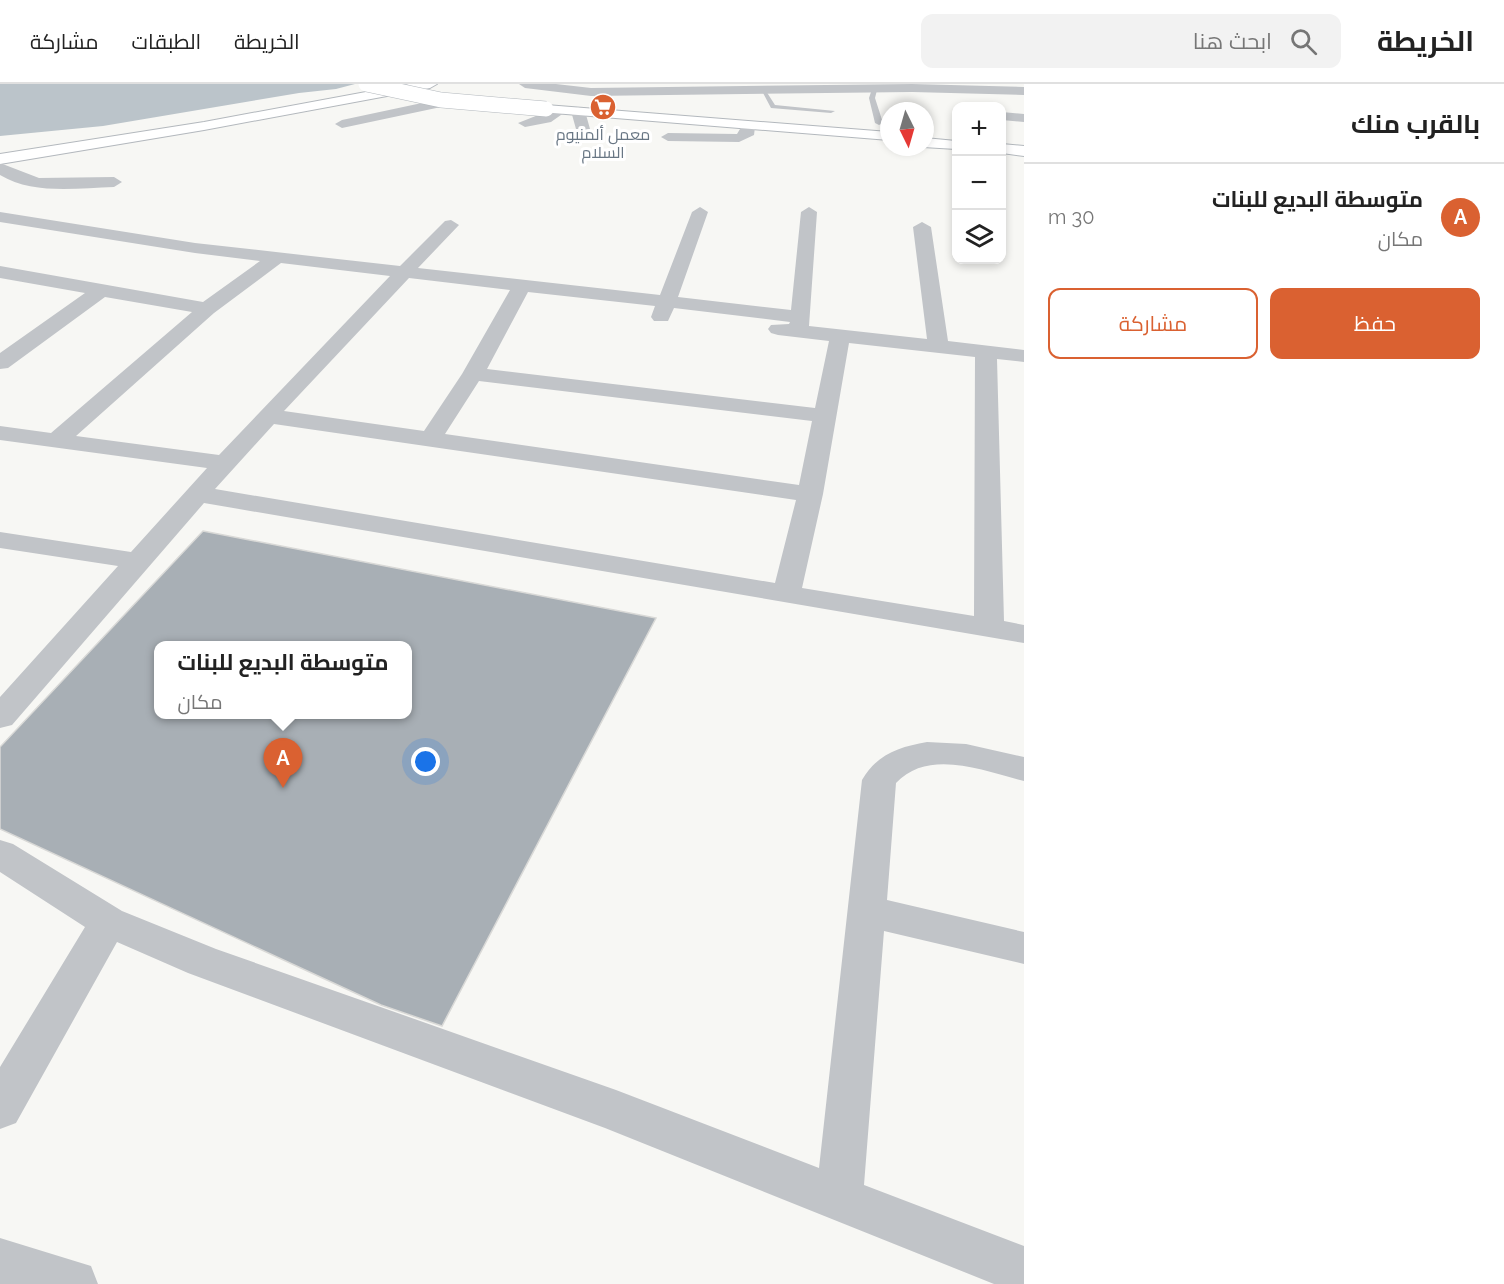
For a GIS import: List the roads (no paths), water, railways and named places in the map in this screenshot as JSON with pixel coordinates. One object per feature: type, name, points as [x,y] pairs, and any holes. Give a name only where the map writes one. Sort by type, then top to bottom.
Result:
[{"type":"main road","points":[[366,84],[426,98],[880,137]]},
{"type":"main road","points":[[0,159],[204,126],[430,84]]},
{"type":"main road","points":[[569,111],[880,137]]},
{"type":"main road","points":[[934,142],[952,144]]},
{"type":"main road","points":[[1006,147],[1024,149]]},
{"type":"street","points":[[804,84],[817,91]]},
{"type":"street","points":[[511,103],[530,85],[585,91],[764,92],[874,90],[911,86],[963,86],[1024,91]]},
{"type":"street","points":[[403,88],[435,95],[546,109]]},
{"type":"street","points":[[525,123],[569,111],[585,91]]},
{"type":"street","points":[[382,93],[436,104],[546,109]]},
{"type":"street","points":[[342,124],[436,104]]},
{"type":"street","points":[[569,111],[583,129]]},
{"type":"street","points":[[1006,116],[1024,118]]},
{"type":"street","points":[[668,137],[739,138],[747,135],[748,127]]},
{"type":"street","points":[[0,168],[21,178],[37,182],[114,182]]},
{"type":"street","points":[[663,310],[700,212]]},
{"type":"street","points":[[800,324],[809,212]]},
{"type":"street","points":[[0,217],[111,236],[276,258],[396,281],[800,324],[840,336],[1024,341]]},
{"type":"street","points":[[0,717],[268,416],[451,225]]},
{"type":"street","points":[[922,227],[937,340]]},
{"type":"street","points":[[57,440],[207,309],[276,258]]},
{"type":"street","points":[[0,272],[207,309]]},
{"type":"street","points":[[0,363],[102,290]]},
{"type":"street","points":[[429,441],[473,374],[519,294]]},
{"type":"street","points":[[786,595],[810,494],[840,336]]},
{"type":"street","points":[[0,337],[29,342]]},
{"type":"street","points":[[937,340],[986,351],[1024,356]]},
{"type":"street","points":[[986,351],[986,525],[989,628]]},
{"type":"street","points":[[473,374],[825,416]]},
{"type":"street","points":[[268,416],[429,441],[810,494]]},
{"type":"street","points":[[0,433],[225,463]]},
{"type":"street","points":[[198,494],[1024,634]]},
{"type":"street","points":[[0,540],[138,561]]},
{"type":"street","points":[[839,1199],[879,780],[898,760],[932,752],[1024,769]]},
{"type":"street","points":[[0,854],[108,922],[202,961],[616,1111],[1024,1271]]},
{"type":"street","points":[[866,911],[1024,948]]},
{"type":"street","points":[[0,1108],[108,922]]},
{"type":"street","points":[[0,1263],[73,1284]]},
{"type":"lane","points":[[874,90],[872,98],[878,121],[880,121]]},
{"type":"lane","points":[[764,92],[773,107],[831,111]]},
{"type":"place","name":"معمل ألمنيوم السلام","points":[[603,107]]},
{"type":"place","name":"متوسطة البديع للبنات","points":[[283,788]]}]
